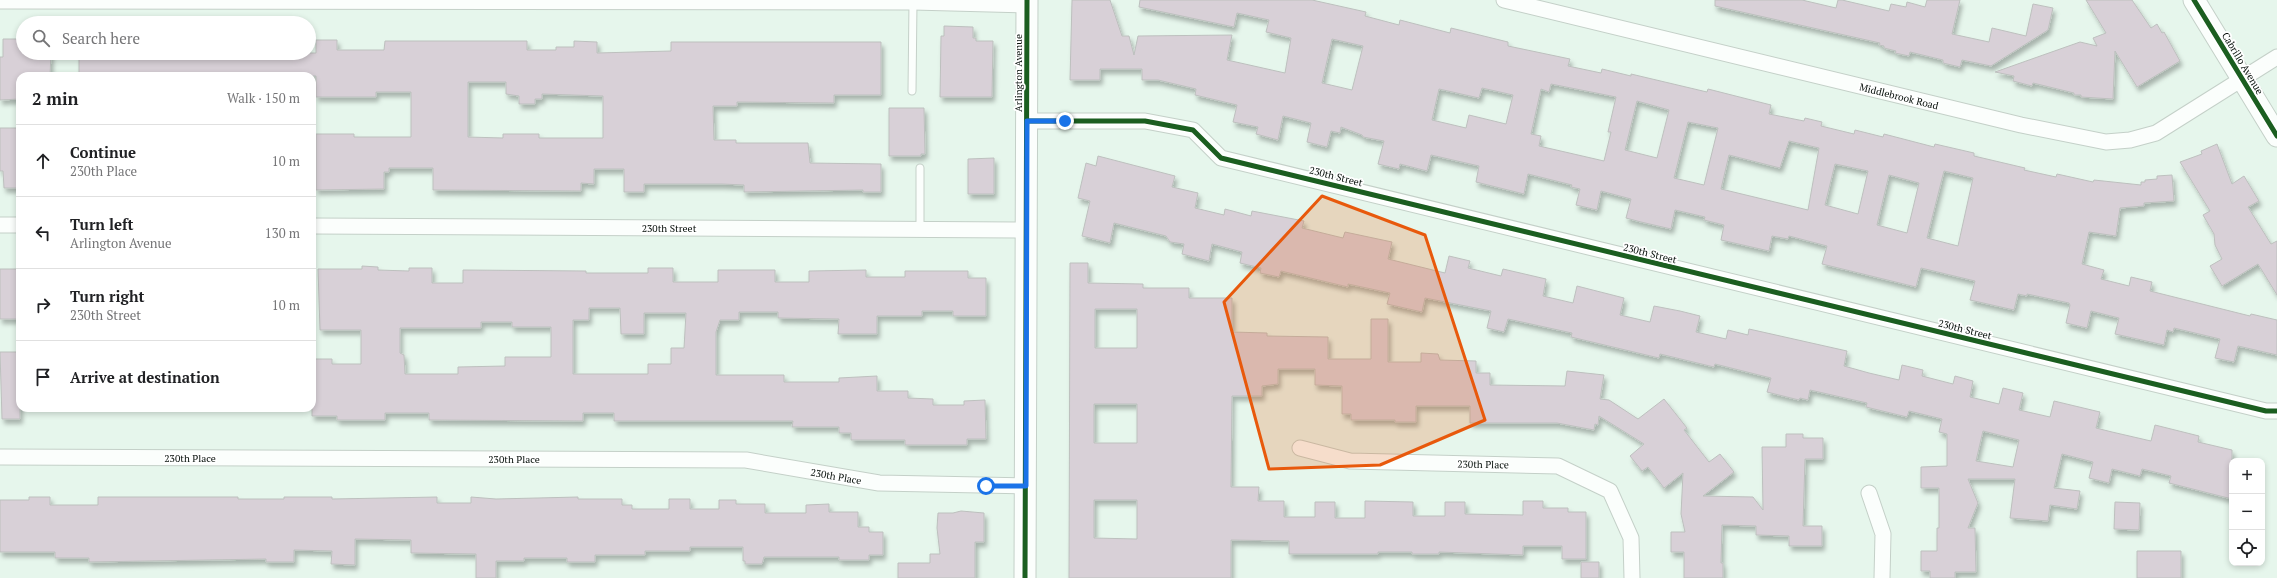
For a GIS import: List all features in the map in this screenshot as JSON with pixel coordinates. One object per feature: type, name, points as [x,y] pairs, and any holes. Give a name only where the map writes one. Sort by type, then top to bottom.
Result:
[{"type":"main road","name":"Cabrillo Avenue","points":[[2194,0],[2277,136]]},
{"type":"main road","name":"Arlington Avenue","points":[[1025,578],[1027,2]]},
{"type":"street","name":"Middlebrook Road","points":[[1504,0],[2021,125],[2106,142],[2130,140],[2156,133],[2277,57]]},
{"type":"street","points":[[0,1],[1027,2]]},
{"type":"street","name":"230th Street","points":[[1027,121],[1145,121],[1193,130],[1221,158],[2250,407],[2277,411]]},
{"type":"street","points":[[0,225],[16,225]]},
{"type":"street","name":"230th Street","points":[[316,226],[1026,230]]},
{"type":"street","name":"230th Place","points":[[1300,448],[1350,461],[1558,466],[1610,491],[1632,538],[1632,578]]},
{"type":"street","name":"230th Place","points":[[0,457],[746,460],[879,483],[1026,486]]},
{"type":"street","points":[[1869,493],[1883,534],[1882,578]]},
{"type":"lane","points":[[912,91],[913,2]]},
{"type":"lane","points":[[920,168],[920,229]]},
{"type":"highlighted area","points":[[1322,196],[1425,235],[1485,420],[1380,465],[1269,469],[1224,302]]},
{"type":"building","points":[[1072,0],[1110,0],[1122,36],[1129,36],[1134,55],[1138,36],[1232,35],[1227,60],[1285,73],[1291,38],[1266,32],[1269,20],[1237,13],[1234,27],[1139,7],[1140,0],[1312,0],[1366,12],[1365,16],[1399,25],[1400,20],[1450,33],[1451,28],[1508,42],[1508,46],[1570,59],[1568,66],[1601,73],[1602,69],[1631,76],[1631,74],[1707,92],[1708,89],[1771,105],[1769,114],[1804,121],[1805,118],[1822,122],[1821,126],[1854,134],[1855,130],[1883,137],[1884,134],[1934,147],[1935,144],[1974,153],[1974,156],[2025,168],[2024,170],[2056,177],[2057,174],[2093,182],[2094,180],[2141,185],[2141,182],[2145,182],[2145,180],[2157,179],[2157,176],[2172,175],[2174,201],[2144,203],[2144,206],[2120,208],[2116,236],[2089,232],[2082,264],[2104,270],[2101,279],[2129,286],[2131,277],[2152,282],[2150,291],[2250,316],[2251,314],[2277,320],[2277,355],[2238,346],[2234,362],[2215,358],[2220,339],[2174,328],[2173,332],[2167,330],[2164,345],[2115,334],[2119,318],[2091,311],[2087,328],[2066,323],[2070,305],[2069,303],[2027,294],[2027,296],[2018,294],[2014,310],[1970,300],[1975,281],[1921,268],[1916,287],[1822,264],[1827,246],[1789,236],[1788,239],[1772,236],[1769,251],[1721,240],[1724,225],[1704,220],[1705,217],[1675,210],[1671,229],[1641,222],[1626,218],[1631,199],[1601,191],[1597,210],[1576,205],[1580,189],[1571,187],[1572,185],[1528,174],[1524,194],[1476,182],[1479,166],[1431,155],[1427,171],[1400,164],[1399,169],[1378,164],[1384,141],[1363,137],[1362,135],[1341,127],[1340,133],[1331,131],[1327,147],[1307,142],[1311,123],[1283,116],[1278,140],[1256,134],[1258,127],[1233,122],[1237,105],[1195,95],[1196,89],[1158,80],[1142,80],[1142,69],[1100,69],[1100,80],[1070,80]],"holes":[[[1332,39],[1363,46],[1352,90],[1322,83]],[[1551,84],[1616,97],[1608,132],[1611,132],[1604,161],[1539,146],[1541,136],[1531,134],[1541,89],[1549,92]],[[1482,88],[1513,95],[1506,124],[1469,115],[1466,128],[1432,120],[1439,89],[1479,98]],[[1637,101],[1669,110],[1657,158],[1625,150]],[[1688,122],[1718,128],[1704,185],[1674,178]],[[1789,141],[1819,148],[1808,210],[1721,189],[1729,155],[1780,168]],[[1835,164],[1868,171],[1858,214],[1825,205]],[[1944,171],[1973,178],[1958,246],[1927,238]],[[1889,175],[1919,183],[1907,233],[1877,225]]]},
{"type":"building","points":[[1715,0],[1802,0],[1836,8],[1838,0],[1842,0],[1889,11],[1891,4],[1906,7],[1907,2],[1925,7],[1927,0],[1960,0],[1952,34],[1989,42],[1992,28],[2026,36],[2033,4],[2053,8],[2048,30],[1991,66],[1962,60],[1960,67],[1943,63],[1943,60],[1910,52],[1909,56],[1895,53],[1896,51],[1879,45],[1880,43],[1715,6]]},
{"type":"building","points":[[2086,0],[2132,0],[2151,28],[2157,24],[2162,33],[2164,32],[2180,61],[2137,87],[2115,51],[2113,99],[2081,97],[2081,95],[2074,95],[2074,93],[2033,83],[2032,86],[2013,81],[2014,76],[1995,72],[2080,42],[2097,46],[2093,38],[2106,33]]},
{"type":"building","points":[[944,26],[973,27],[973,38],[976,38],[976,41],[993,41],[992,97],[940,97],[941,36],[944,36]]},
{"type":"building","points":[[3,39],[16,39],[16,60],[51,60],[50,72],[16,72],[16,99],[0,100],[0,57],[3,57]]},
{"type":"building","points":[[316,40],[337,40],[337,50],[384,50],[385,41],[527,41],[527,50],[556,50],[556,47],[574,47],[574,41],[597,42],[597,53],[671,51],[671,42],[881,42],[881,95],[834,95],[834,103],[737,102],[737,106],[713,106],[714,140],[736,140],[736,143],[808,143],[810,163],[881,164],[881,192],[863,192],[863,190],[744,192],[744,185],[644,184],[644,192],[624,192],[624,169],[594,169],[594,184],[581,183],[581,191],[433,190],[433,168],[389,168],[389,172],[384,172],[384,189],[316,190],[316,134],[354,134],[354,137],[411,137],[411,92],[376,92],[376,97],[316,97],[316,72],[79,72],[79,60],[316,60]],"holes":[[[468,82],[506,82],[506,94],[519,96],[519,104],[535,104],[535,99],[542,99],[542,94],[603,96],[603,138],[539,138],[539,134],[503,134],[503,138],[468,137]]]},
{"type":"building","points":[[889,108],[924,108],[925,154],[921,154],[921,156],[889,156]]},
{"type":"building","points":[[0,128],[16,128],[16,188],[4,188],[3,171],[0,171]]},
{"type":"building","points":[[2217,144],[2232,184],[2244,176],[2259,201],[2248,207],[2271,244],[2277,241],[2277,295],[2258,264],[2222,286],[2210,266],[2222,259],[2215,245],[2214,234],[2203,215],[2210,211],[2180,162],[2202,154],[2201,151]]},
{"type":"building","points":[[1098,156],[1175,176],[1172,187],[1198,193],[1195,208],[1224,215],[1225,209],[1251,216],[1252,211],[1304,221],[1302,228],[1343,238],[1345,232],[1392,242],[1388,259],[1445,273],[1449,256],[1470,261],[1468,268],[1501,276],[1503,269],[1546,279],[1543,296],[1573,303],[1577,286],[1624,298],[1620,315],[1650,322],[1654,306],[1680,311],[1700,316],[1696,332],[1726,339],[1728,330],[1748,335],[1749,329],[1847,351],[1844,366],[1899,380],[1902,365],[1923,370],[1922,376],[1953,384],[1955,376],[1973,381],[1970,397],[1999,404],[2003,388],[2023,393],[2019,410],[2050,417],[2054,401],[2100,412],[2096,428],[2112,432],[2151,441],[2155,425],[2199,436],[2198,442],[2232,450],[2232,458],[2229,458],[2229,498],[2169,483],[2171,476],[2142,469],[2140,476],[2112,469],[2109,483],[2089,478],[2093,462],[2062,454],[2054,488],[2080,491],[2077,509],[2050,505],[2048,521],[2010,518],[2015,479],[1968,479],[1978,503],[1968,528],[1975,528],[1976,572],[1955,572],[1955,578],[1930,578],[1930,571],[1921,571],[1921,551],[1937,551],[1937,528],[1939,528],[1939,488],[1921,488],[1921,467],[1947,466],[1947,434],[1939,432],[1942,419],[1909,411],[1907,417],[1866,407],[1867,403],[1810,390],[1808,400],[1800,398],[1799,400],[1767,392],[1771,378],[1715,364],[1714,367],[1660,354],[1659,358],[1571,337],[1572,333],[1508,319],[1504,332],[1487,328],[1491,311],[1425,298],[1422,312],[1387,304],[1390,293],[1348,284],[1348,287],[1281,271],[1279,277],[1260,273],[1261,268],[1240,263],[1242,252],[1212,244],[1209,261],[1182,254],[1184,244],[1170,242],[1166,236],[1114,223],[1110,243],[1082,236],[1090,201],[1078,198],[1086,163],[1096,166]],"holes":[[[1983,431],[2019,440],[2013,467],[1976,461]]]},
{"type":"building","points":[[994,158],[994,194],[968,194],[968,159]]},
{"type":"building","points":[[1070,263],[1088,263],[1088,283],[1143,284],[1143,288],[1189,288],[1189,298],[1232,298],[1232,332],[1267,333],[1267,336],[1328,337],[1328,359],[1371,359],[1371,319],[1388,319],[1388,362],[1421,362],[1421,353],[1438,354],[1440,360],[1476,361],[1476,373],[1490,373],[1490,385],[1565,386],[1567,371],[1604,375],[1600,399],[1609,400],[1638,419],[1664,399],[1687,428],[1684,430],[1709,462],[1720,454],[1734,472],[1703,496],[1753,497],[1763,510],[1762,447],[1786,447],[1786,434],[1803,434],[1803,438],[1823,438],[1823,459],[1805,459],[1803,526],[1822,526],[1822,546],[1789,546],[1789,536],[1756,535],[1756,526],[1722,525],[1721,563],[1723,563],[1723,578],[1684,578],[1684,552],[1671,552],[1671,532],[1685,532],[1681,514],[1683,473],[1664,488],[1648,467],[1642,471],[1630,456],[1644,444],[1599,416],[1598,425],[1595,424],[1594,430],[1557,423],[1470,423],[1470,406],[1416,406],[1416,422],[1395,422],[1395,420],[1351,420],[1351,414],[1342,414],[1342,386],[1315,385],[1315,369],[1278,369],[1278,384],[1262,386],[1262,396],[1232,396],[1231,487],[1259,487],[1258,501],[1284,501],[1284,517],[1315,517],[1315,502],[1335,502],[1335,518],[1365,518],[1365,501],[1413,502],[1413,516],[1445,516],[1445,502],[1465,502],[1465,514],[1523,515],[1523,501],[1543,501],[1543,508],[1568,508],[1568,512],[1586,512],[1586,559],[1562,559],[1562,546],[1523,546],[1523,555],[1439,552],[1439,554],[1378,552],[1378,554],[1289,554],[1289,541],[1231,540],[1231,578],[1069,578]],"holes":[[[1095,309],[1137,309],[1137,348],[1095,348]],[[1094,404],[1137,404],[1137,443],[1094,443]],[[1094,500],[1137,500],[1137,539],[1094,538]]]},
{"type":"building","points":[[362,266],[378,267],[378,270],[409,271],[409,268],[432,268],[432,283],[463,283],[463,270],[648,273],[648,268],[673,268],[673,282],[718,282],[718,270],[775,270],[775,282],[809,282],[809,271],[866,270],[866,277],[905,277],[905,271],[968,271],[968,278],[986,278],[986,316],[953,316],[953,311],[922,311],[922,316],[877,316],[877,334],[838,334],[839,319],[778,318],[778,312],[739,312],[739,320],[720,320],[716,332],[716,375],[784,375],[784,382],[839,382],[839,378],[877,376],[877,391],[908,391],[908,398],[933,399],[933,405],[964,405],[964,401],[985,400],[986,439],[967,439],[967,445],[905,445],[905,440],[851,440],[851,433],[839,433],[839,427],[792,427],[793,421],[614,421],[614,413],[583,413],[583,421],[429,420],[429,413],[385,413],[385,420],[337,420],[337,416],[312,416],[312,412],[316,412],[316,359],[332,359],[332,364],[361,364],[361,330],[320,330],[318,269],[362,269]],"holes":[[[589,308],[620,308],[621,334],[644,334],[644,313],[686,313],[684,348],[671,348],[671,364],[648,364],[648,374],[573,374],[573,320],[589,320]],[[481,322],[512,322],[512,327],[551,327],[551,357],[505,357],[505,366],[458,367],[458,374],[405,374],[404,355],[400,353],[400,328],[481,328]]]},
{"type":"building","points":[[0,269],[16,269],[16,319],[0,319]]},
{"type":"building","points":[[0,352],[16,352],[16,412],[20,412],[20,419],[2,419]]},
{"type":"building","points":[[29,497],[50,497],[50,505],[98,505],[98,497],[238,497],[238,499],[284,499],[284,497],[332,497],[332,499],[437,497],[437,503],[471,503],[471,497],[496,499],[578,497],[578,499],[622,499],[622,505],[632,505],[632,509],[669,509],[669,499],[690,499],[690,509],[719,509],[719,500],[736,500],[736,504],[765,504],[765,513],[806,513],[806,505],[829,504],[829,512],[858,512],[858,527],[869,527],[869,532],[883,532],[883,555],[869,555],[869,560],[839,560],[839,557],[764,557],[762,564],[745,564],[745,561],[743,561],[743,547],[690,547],[690,551],[645,551],[645,555],[595,555],[595,562],[567,562],[567,558],[524,558],[524,561],[496,561],[496,578],[476,578],[476,554],[411,553],[411,540],[355,539],[355,565],[331,564],[332,551],[294,550],[294,562],[266,562],[266,559],[89,562],[89,558],[55,558],[55,552],[0,552],[0,500],[29,500]]},
{"type":"building","points":[[2115,502],[2140,503],[2139,530],[2114,529]]},
{"type":"building","points":[[961,511],[984,513],[984,542],[975,542],[975,578],[898,578],[898,563],[930,563],[930,554],[940,554],[937,528],[938,513],[953,513]]},
{"type":"building","points":[[2137,551],[2181,551],[2181,578],[2137,578]]},
{"type":"building","points":[[1581,562],[1599,562],[1599,578],[1581,578]]},
{"type":"cycle path","points":[[1025,578],[1027,0]]},
{"type":"cycle path","points":[[2194,0],[2277,136]]},
{"type":"cycle path","points":[[1027,121],[1145,121],[1193,130],[1221,158],[2266,411],[2277,411]]},
{"type":"route","points":[[986,486],[1026,486],[1027,121],[1065,121]]}]
